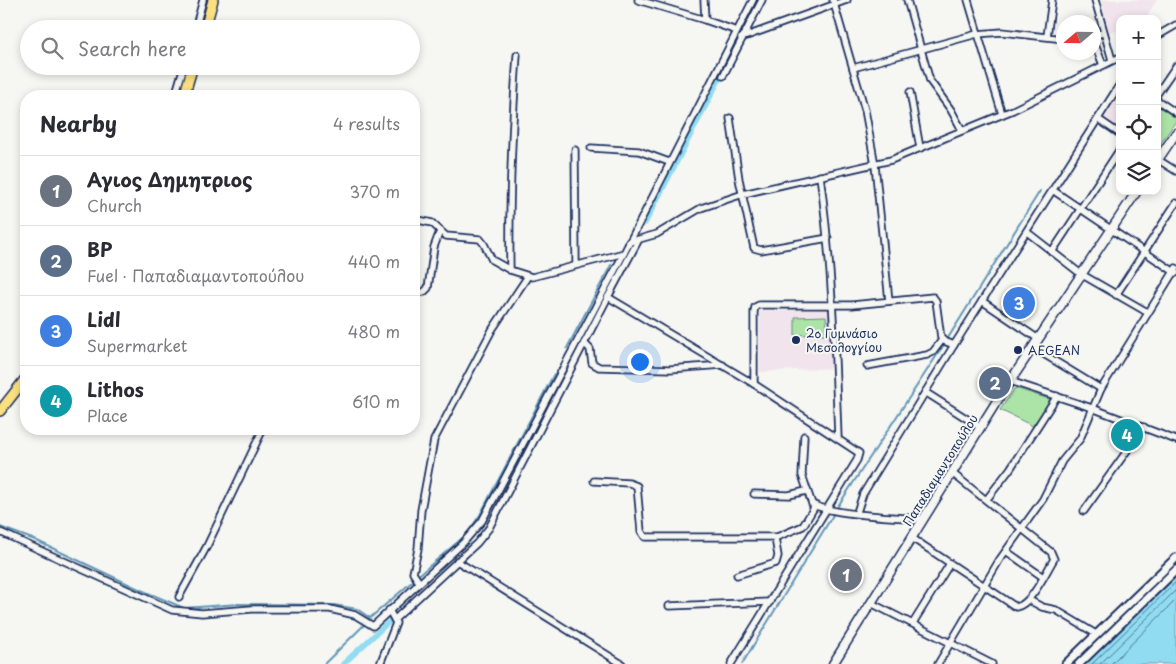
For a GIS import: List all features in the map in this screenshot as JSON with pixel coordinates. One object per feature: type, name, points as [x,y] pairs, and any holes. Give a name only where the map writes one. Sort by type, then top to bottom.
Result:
[{"type":"main road","points":[[207,20],[213,0]]},
{"type":"main road","points":[[186,90],[190,75]]},
{"type":"main road","points":[[1161,154],[1176,133]]},
{"type":"main road","name":"Παπαδιαμαντοπούλου","points":[[833,664],[1037,338],[1134,195]]},
{"type":"main road","points":[[0,411],[20,386]]},
{"type":"street","points":[[197,20],[203,0]]},
{"type":"street","points":[[638,0],[737,31]]},
{"type":"street","points":[[704,0],[705,20]]},
{"type":"street","points":[[0,532],[140,597],[178,611],[202,614],[252,609],[330,609],[355,615],[373,626],[471,536],[488,513],[624,254],[669,162],[753,0]]},
{"type":"street","points":[[723,76],[762,0]]},
{"type":"street","points":[[741,38],[834,2],[847,0]]},
{"type":"street","points":[[907,0],[930,82],[954,115],[962,130]]},
{"type":"street","points":[[968,0],[1002,114]]},
{"type":"street","points":[[1047,36],[1052,0]]},
{"type":"street","points":[[1095,0],[1112,60]]},
{"type":"street","points":[[834,2],[864,102],[875,165],[889,301]]},
{"type":"street","points":[[1161,34],[1176,25]]},
{"type":"street","points":[[854,68],[977,34],[1002,32],[1056,38]]},
{"type":"street","points":[[510,270],[509,214],[512,197],[512,130],[517,55]]},
{"type":"street","points":[[629,242],[638,241],[663,230],[701,208],[743,194],[875,165],[920,148],[1002,114],[1116,58]]},
{"type":"street","points":[[1101,59],[1103,64]]},
{"type":"street","points":[[1161,88],[1176,66]]},
{"type":"street","points":[[177,90],[181,75]]},
{"type":"street","points":[[857,512],[863,494],[925,392],[1116,91]]},
{"type":"street","points":[[910,92],[920,148]]},
{"type":"street","points":[[1161,103],[1176,113]]},
{"type":"street","points":[[730,118],[755,249],[776,248],[828,238]]},
{"type":"street","points":[[1098,120],[1116,131]]},
{"type":"street","points":[[591,148],[639,151],[669,162]]},
{"type":"street","points":[[575,150],[576,264]]},
{"type":"street","points":[[1052,252],[1119,150]]},
{"type":"street","points":[[1161,162],[1176,171]]},
{"type":"street","points":[[820,176],[834,306],[838,438]]},
{"type":"street","points":[[938,664],[1006,551],[1049,489],[1062,462],[1082,436],[1092,408],[1102,389],[1146,312],[1175,271],[1054,191]]},
{"type":"street","points":[[1116,295],[1176,203]]},
{"type":"street","points":[[420,221],[432,224],[448,236],[480,240],[492,260],[510,270],[528,276],[541,276],[576,264],[624,254]]},
{"type":"street","points":[[420,292],[424,292],[428,288],[434,246],[440,231]]},
{"type":"street","points":[[1027,232],[1081,274],[1146,312]]},
{"type":"street","points":[[395,619],[477,543],[494,520],[638,241]]},
{"type":"street","points":[[419,582],[413,573],[418,549],[420,514],[433,444],[490,333],[528,276]]},
{"type":"street","points":[[608,297],[754,384],[856,449],[860,454],[731,664]]},
{"type":"street","points":[[754,384],[755,307],[763,305],[834,306],[934,298],[942,340],[933,352],[927,355],[867,366]]},
{"type":"street","points":[[982,300],[1037,338]]},
{"type":"street","points":[[942,340],[954,345]]},
{"type":"street","points":[[584,343],[590,349],[592,363],[599,367],[670,369],[722,365]]},
{"type":"street","points":[[1032,347],[1102,389]]},
{"type":"street","points":[[1010,381],[1092,408],[1176,440]]},
{"type":"street","points":[[925,392],[980,427]]},
{"type":"street","points":[[987,499],[1010,469],[1057,396]]},
{"type":"street","points":[[1084,511],[1144,427]]},
{"type":"street","points":[[179,597],[208,546],[260,435]]},
{"type":"street","points":[[804,436],[802,471],[809,501],[815,506],[923,520]]},
{"type":"street","points":[[912,538],[949,565],[1016,607],[1024,605],[1029,600],[1053,560],[1053,555],[987,499],[952,473]]},
{"type":"street","points":[[594,481],[629,483],[637,486],[641,531],[645,537],[775,538],[802,527],[810,518],[815,506]]},
{"type":"street","points":[[754,494],[784,495],[806,491]]},
{"type":"street","points":[[737,575],[776,563],[778,556],[775,538]]},
{"type":"street","points":[[1006,551],[1043,577]]},
{"type":"street","points":[[1066,664],[1176,558]]},
{"type":"street","points":[[457,561],[622,664]]},
{"type":"street","points":[[913,623],[949,565]]},
{"type":"street","points":[[1078,664],[1176,570]]},
{"type":"street","points":[[1029,600],[1044,608],[1056,610],[1096,634]]},
{"type":"street","points":[[669,606],[770,602]]},
{"type":"street","points":[[871,603],[992,664]]},
{"type":"street","points":[[380,664],[395,626],[395,619],[389,610]]},
{"type":"shaded area","points":[[1101,0],[1156,0],[1147,15],[1116,15],[1116,31],[1109,32]]},
{"type":"shaded area","points":[[1116,97],[1116,127],[1102,118]]},
{"type":"shaded area","name":"2ο Γυμνάσιο Μεσολογγίου","points":[[831,309],[834,368],[760,372],[760,311]]},
{"type":"green space","points":[[1161,108],[1176,118],[1176,121],[1161,143]]},
{"type":"green space","points":[[826,316],[827,334],[795,335],[795,317]]},
{"type":"green space","points":[[1015,388],[1055,401],[1037,428],[1000,410]]},
{"type":"water","points":[[1176,575],[1176,664],[1085,664]]},
{"type":"waterway","points":[[645,223],[723,72]]},
{"type":"waterway","points":[[948,338],[1040,191]]},
{"type":"waterway","points":[[567,348],[611,265]]},
{"type":"waterway","points":[[838,506],[943,346]]},
{"type":"waterway","points":[[420,574],[466,535],[480,515],[554,374]]},
{"type":"waterway","points":[[742,664],[833,515]]},
{"type":"waterway","points":[[0,527],[35,540],[184,608],[239,604],[334,605],[357,609],[370,618],[413,581]]},
{"type":"waterway","points":[[343,664],[392,619]]},
{"type":"waterway","points":[[324,664],[364,625]]},
{"type":"place","name":"Lidl","points":[[1019,303]]},
{"type":"place","name":"2ο Γυμνάσιο Μεσολογγίου","points":[[796,340]]},
{"type":"place","name":"AEGEAN","points":[[1018,350]]},
{"type":"place","name":"BP","points":[[995,383]]},
{"type":"place","name":"Lithos","points":[[1127,435]]},
{"type":"place","name":"Αγιος Δημητριος","points":[[846,575]]}]
